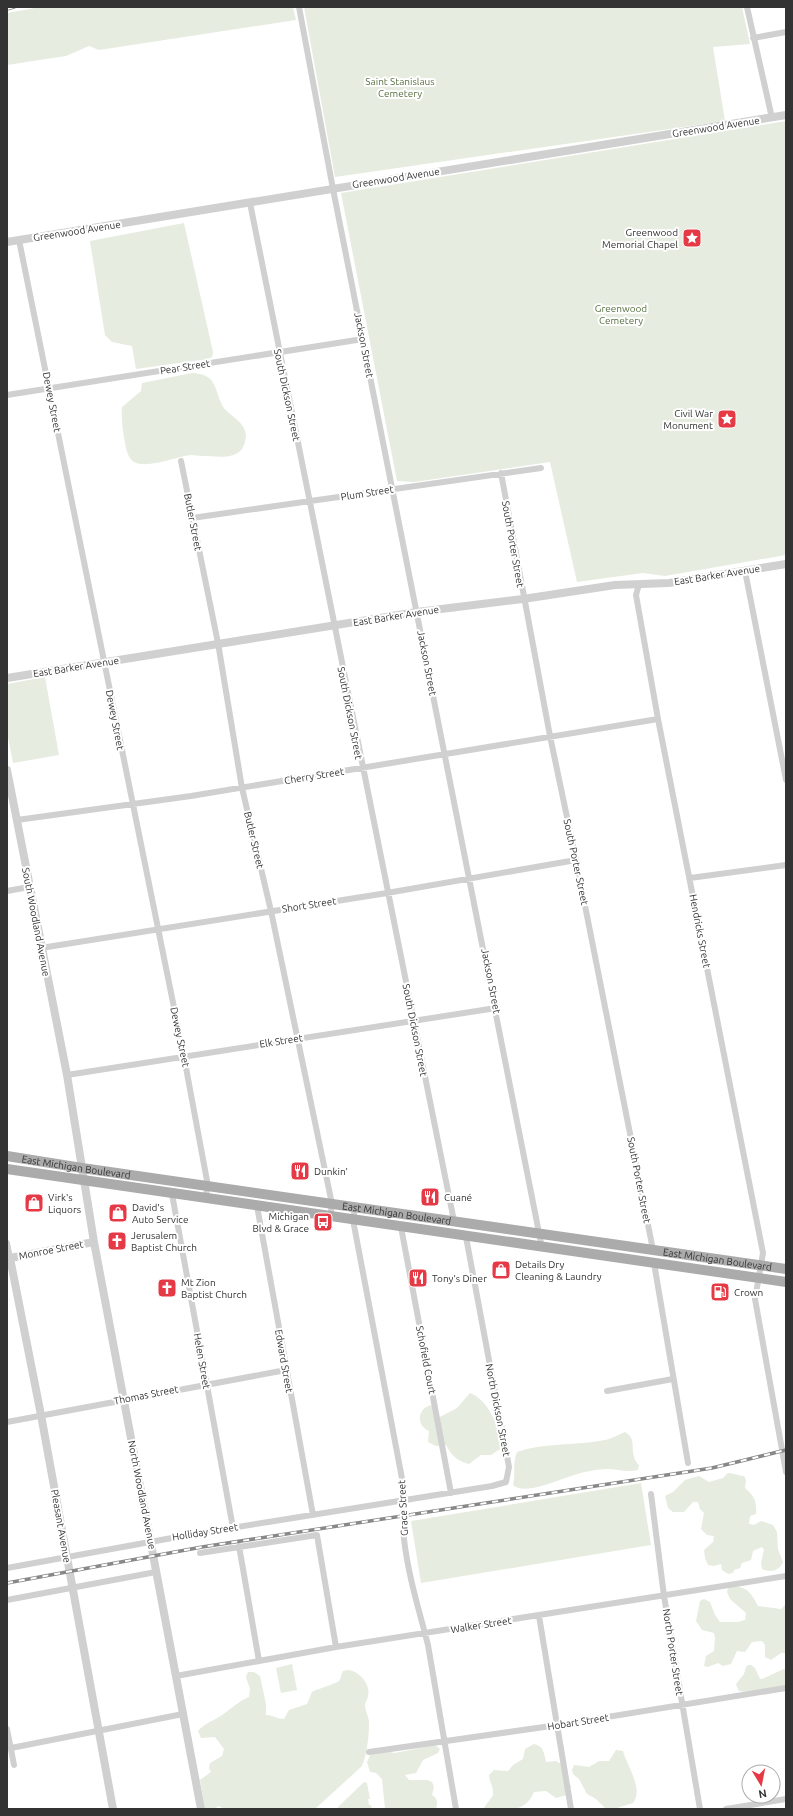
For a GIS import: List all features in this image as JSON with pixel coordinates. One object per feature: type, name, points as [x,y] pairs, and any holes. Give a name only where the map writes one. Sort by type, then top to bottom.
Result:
[{"type":"main road","name":"East Michigan Boulevard","points":[[7,1156],[355,1208],[786,1269]]},
{"type":"main road","name":"East Michigan Boulevard","points":[[7,1169],[466,1237],[786,1282]]},
{"type":"street","name":"Jackson Street","points":[[299,7],[333,189],[444,754],[496,1008],[542,1248]]},
{"type":"street","points":[[747,7],[772,118]]},
{"type":"street","points":[[753,38],[786,32]]},
{"type":"street","name":"Greenwood Avenue","points":[[7,242],[786,116]]},
{"type":"street","name":"South Dickson Street","points":[[250,203],[278,352],[454,1221]]},
{"type":"street","name":"Dewey Street","points":[[19,240],[157,930],[184,1057],[208,1186],[205,1199]]},
{"type":"street","name":"Pear Street","points":[[7,395],[363,339]]},
{"type":"street","name":"Butler Street","points":[[181,461],[218,643],[242,788],[271,912],[332,1204],[330,1217]]},
{"type":"street","name":"Plum Street","points":[[192,518],[542,468]]},
{"type":"street","name":"South Porter Street","points":[[501,473],[523,599],[653,1250]]},
{"type":"street","name":"East Barker Avenue","points":[[7,678],[417,612],[523,599],[615,584],[669,583],[786,564]]},
{"type":"street","points":[[745,571],[786,780]]},
{"type":"street","name":"Hendricks Street","points":[[639,584],[636,595],[658,719],[763,1253],[755,1299],[786,1472]]},
{"type":"street","name":"Cherry Street","points":[[17,820],[242,788],[658,719]]},
{"type":"street","name":"South Woodland Avenue","points":[[7,770],[67,1075],[82,1168]]},
{"type":"street","name":"Short Street","points":[[41,948],[387,893],[576,860]]},
{"type":"street","points":[[690,878],[786,865]]},
{"type":"street","points":[[7,891],[29,887]]},
{"type":"street","name":"Elk Street","points":[[67,1075],[496,1008]]},
{"type":"street","name":"North Woodland Avenue","points":[[82,1168],[94,1242],[200,1809]]},
{"type":"street","name":"Helen Street","points":[[172,1194],[233,1528]]},
{"type":"street","name":"Edward Street","points":[[256,1206],[313,1516]]},
{"type":"street","name":"Grace Street","points":[[355,1208],[353,1220],[404,1489],[403,1520],[406,1554],[425,1634],[456,1809]]},
{"type":"street","name":"Schofield Court","points":[[401,1227],[451,1493]]},
{"type":"street","name":"North Dickson Street","points":[[404,1500],[500,1484],[506,1482],[508,1475],[509,1467],[466,1237]]},
{"type":"street","name":"Monroe Street","points":[[8,1258],[94,1242]]},
{"type":"street","name":"Pleasant Avenue","points":[[7,1243],[8,1258],[41,1415],[113,1809]]},
{"type":"street","points":[[654,1263],[688,1463]]},
{"type":"street","name":"Thomas Street","points":[[7,1422],[286,1370]]},
{"type":"street","points":[[607,1391],[673,1379]]},
{"type":"street","points":[[778,1430],[786,1428]]},
{"type":"street","name":"North Porter Street","points":[[651,1494],[664,1596],[681,1706],[700,1809]]},
{"type":"street","name":"Holliday Street","points":[[7,1568],[150,1542],[404,1500]]},
{"type":"street","name":"Holliday Street","points":[[200,1553],[317,1535],[336,1647]]},
{"type":"street","points":[[239,1546],[259,1661]]},
{"type":"street","points":[[7,1600],[156,1572]]},
{"type":"street","name":"Walker Street","points":[[176,1676],[336,1647],[786,1576]]},
{"type":"street","points":[[539,1616],[571,1809]]},
{"type":"street","name":"Hobart Street","points":[[369,1752],[558,1725],[786,1688]]},
{"type":"street","points":[[11,1748],[183,1714]]},
{"type":"street","points":[[7,1729],[14,1765]]},
{"type":"street","points":[[726,1809],[786,1799]]},
{"type":"green space","points":[[40,7],[293,7],[296,20],[99,50],[89,46],[66,56],[7,65],[7,13]]},
{"type":"green space","name":"Saint Stanislaus Cemetery","points":[[304,7],[742,7],[750,44],[713,47],[725,121],[335,177]]},
{"type":"green space","name":"Greenwood Cemetery","points":[[786,121],[786,555],[665,576],[643,573],[577,582],[550,462],[414,482],[397,481],[341,193]]},
{"type":"green space","points":[[184,223],[213,352],[212,357],[208,359],[136,369],[132,346],[112,342],[105,335],[90,241]]},
{"type":"green space","points":[[192,373],[206,376],[210,379],[222,405],[243,426],[246,437],[241,450],[232,456],[214,457],[191,455],[150,464],[135,462],[130,458],[126,449],[122,425],[122,407],[141,391],[142,383]]},
{"type":"green space","points":[[45,677],[59,755],[13,763],[7,732],[7,684]]},
{"type":"green space","points":[[470,1393],[483,1402],[493,1417],[499,1434],[500,1449],[491,1455],[481,1455],[469,1464],[455,1458],[446,1445],[436,1446],[428,1442],[429,1431],[422,1425],[420,1417],[423,1410],[431,1405],[438,1418],[457,1408]]},
{"type":"green space","points":[[625,1432],[631,1437],[634,1457],[639,1465],[638,1470],[626,1471],[607,1469],[590,1471],[543,1486],[526,1489],[518,1488],[513,1485],[517,1452],[550,1445],[605,1440]]},
{"type":"green space","points":[[728,1473],[744,1476],[746,1480],[745,1488],[754,1499],[756,1514],[750,1516],[749,1524],[754,1525],[761,1521],[773,1525],[777,1532],[778,1549],[783,1562],[777,1569],[769,1571],[762,1569],[761,1563],[764,1550],[762,1547],[753,1551],[751,1560],[742,1563],[740,1568],[734,1570],[733,1573],[728,1574],[722,1570],[721,1564],[714,1566],[708,1565],[704,1550],[713,1542],[714,1536],[707,1535],[701,1529],[704,1513],[700,1509],[698,1502],[693,1502],[684,1512],[673,1512],[668,1508],[665,1496],[673,1492],[685,1480],[699,1476],[709,1482],[723,1478]]},
{"type":"green space","points":[[641,1483],[651,1545],[421,1583],[411,1521]]},
{"type":"green space","points":[[735,1586],[747,1590],[752,1595],[758,1606],[781,1609],[786,1604],[786,1663],[785,1653],[781,1653],[771,1660],[765,1657],[765,1645],[762,1641],[752,1642],[745,1652],[737,1651],[731,1664],[723,1666],[718,1663],[708,1667],[704,1666],[706,1656],[714,1651],[715,1638],[714,1633],[702,1630],[696,1621],[700,1601],[704,1599],[710,1602],[715,1615],[720,1622],[738,1622],[745,1620],[746,1613],[730,1599],[727,1592],[728,1588]]},
{"type":"green space","points":[[292,1664],[297,1690],[281,1693],[276,1668]]},
{"type":"green space","points":[[748,1665],[755,1668],[760,1679],[786,1668],[786,1686],[748,1692],[739,1691],[736,1684],[744,1674]]},
{"type":"green space","points":[[348,1670],[360,1676],[368,1687],[368,1697],[365,1705],[369,1721],[369,1734],[362,1766],[315,1809],[225,1809],[218,1806],[215,1809],[205,1809],[200,1780],[211,1772],[209,1768],[210,1763],[222,1756],[224,1749],[215,1737],[201,1738],[198,1731],[206,1724],[249,1697],[250,1689],[246,1677],[248,1672],[254,1672],[260,1676],[266,1704],[266,1715],[284,1719],[289,1710],[307,1704],[312,1692],[339,1681],[343,1671]]},
{"type":"green space","points":[[534,1744],[542,1748],[546,1762],[556,1761],[566,1767],[564,1776],[571,1786],[567,1795],[556,1798],[546,1791],[534,1792],[525,1804],[519,1807],[506,1810],[484,1809],[493,1795],[489,1775],[494,1770],[508,1771],[513,1765],[523,1759],[525,1749]]},
{"type":"green space","points":[[435,1745],[440,1749],[438,1753],[423,1760],[416,1773],[405,1775],[409,1780],[427,1780],[432,1782],[434,1787],[432,1795],[437,1801],[436,1809],[385,1809],[382,1779],[376,1773],[370,1772],[367,1762],[373,1749],[395,1753]]},
{"type":"green space","points":[[616,1750],[623,1751],[636,1784],[636,1797],[633,1803],[617,1808],[605,1808],[596,1799],[587,1794],[579,1779],[573,1774],[572,1770],[574,1765],[589,1767],[599,1761],[609,1761]]},
{"type":"green space","points":[[364,1782],[367,1783],[370,1799],[368,1799],[369,1805],[371,1805],[372,1809],[339,1809],[338,1807]]},
{"type":"railway","points":[[7,9],[14,7]]},
{"type":"railway","points":[[7,1583],[202,1547],[712,1468],[786,1450]]},
{"type":"place","name":"Greenwood Memorial Chapel","points":[[692,238]]},
{"type":"place","name":"Civil War Monument","points":[[727,419]]},
{"type":"place","name":"Dunkin'","points":[[300,1171]]},
{"type":"place","name":"Cuané","points":[[430,1197]]},
{"type":"place","name":"Virk's Liquors","points":[[34,1203]]},
{"type":"place","name":"David's Auto Service","points":[[118,1213]]},
{"type":"place","name":"Michigan Blvd & Grace","points":[[323,1222]]},
{"type":"place","name":"Jerusalem Baptist Church","points":[[117,1241]]},
{"type":"place","name":"Details Dry Cleaning & Laundry","points":[[501,1270]]},
{"type":"place","name":"Tony's Diner","points":[[418,1278]]},
{"type":"place","name":"Mt Zion Baptist Church","points":[[167,1288]]},
{"type":"place","name":"Crown","points":[[720,1292]]}]
